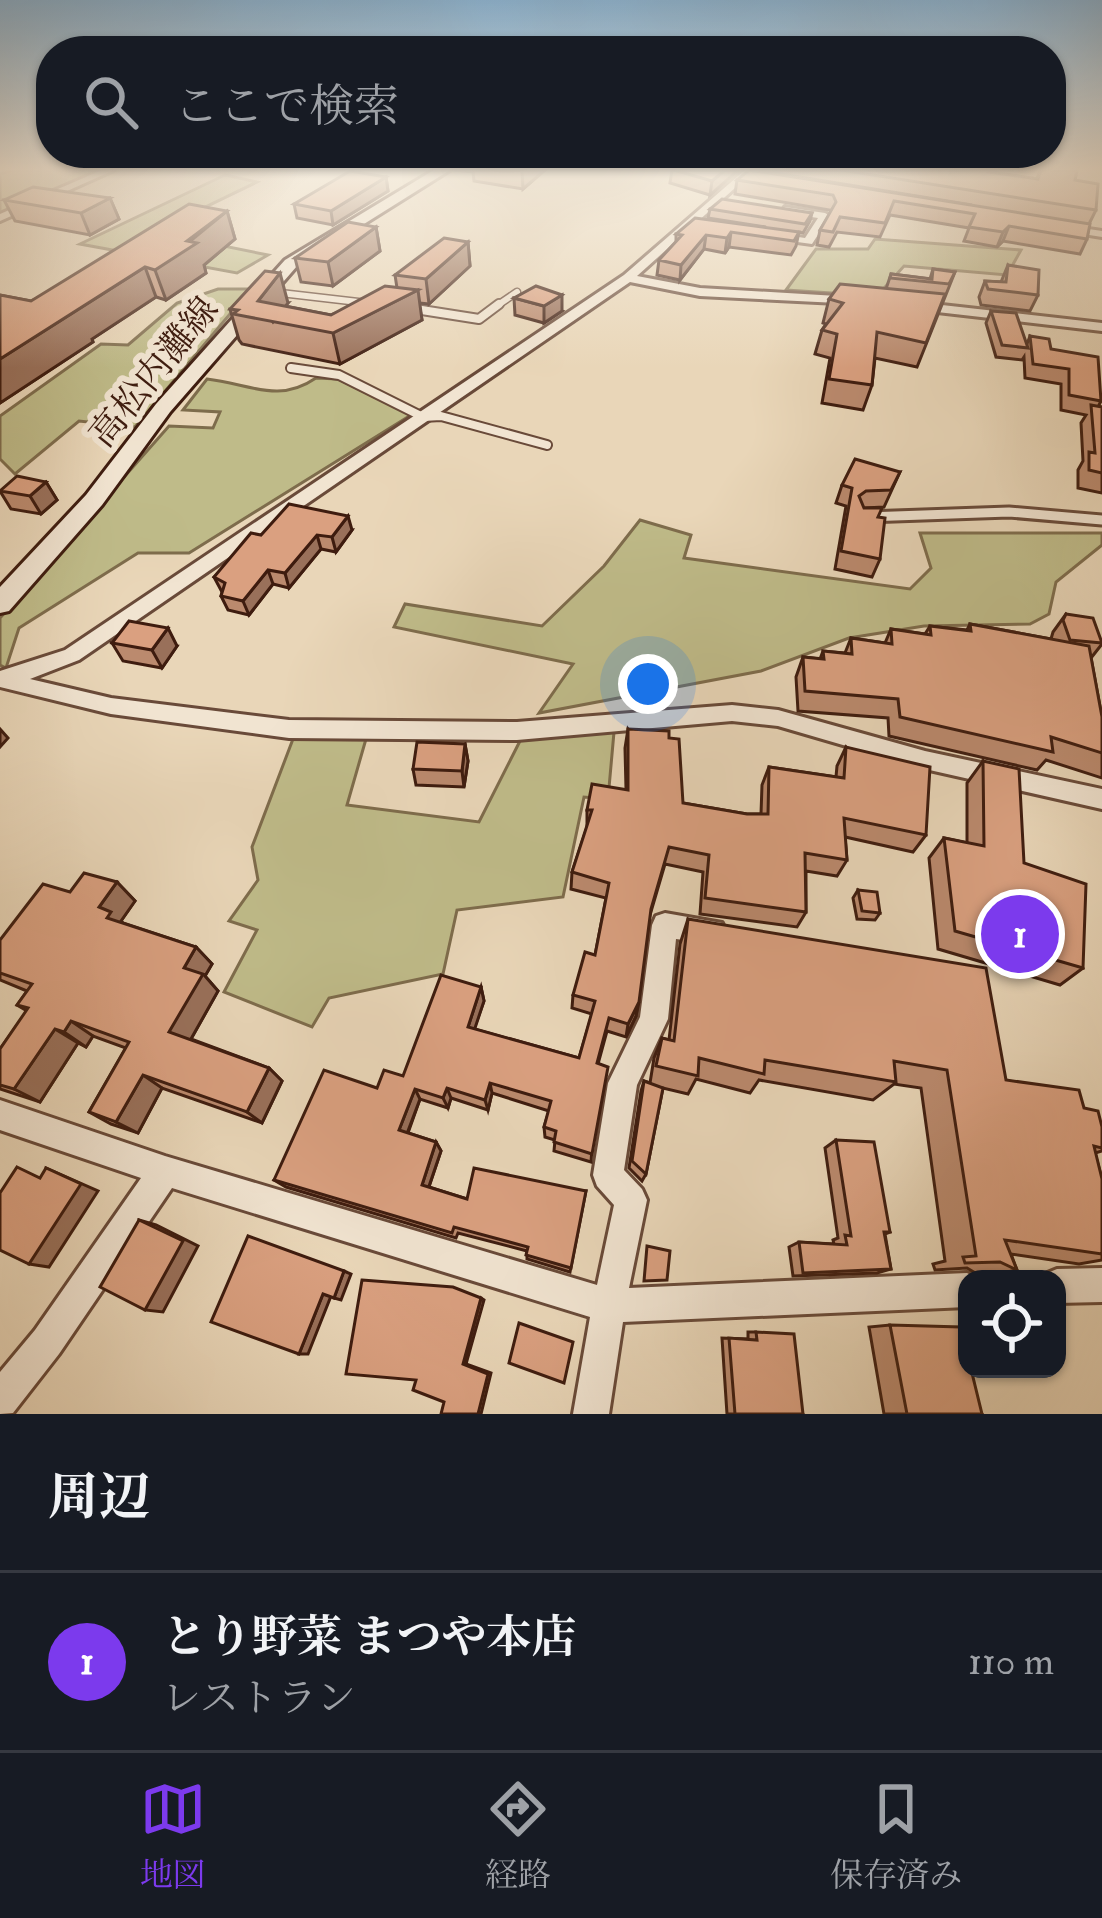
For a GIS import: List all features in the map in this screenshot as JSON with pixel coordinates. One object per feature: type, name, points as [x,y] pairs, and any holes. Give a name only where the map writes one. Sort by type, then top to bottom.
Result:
[{"type":"main road","name":"高松内灘線","points":[[0,604],[94,500],[163,408],[263,292],[291,263],[335,236]]},
{"type":"street","points":[[2,680],[72,655],[628,278],[675,236]]},
{"type":"street","points":[[772,236],[808,242],[812,236]]},
{"type":"street","points":[[628,278],[700,292],[865,301]]},
{"type":"street","points":[[889,304],[1102,326]]},
{"type":"street","points":[[2,680],[111,706],[289,729],[509,731],[732,713],[778,718],[925,760],[1102,799]]},
{"type":"street","points":[[591,1414],[631,1199],[608,1175],[623,1083],[654,1019],[665,925],[754,938]]},
{"type":"street","points":[[0,1115],[165,1171],[609,1306],[958,1290]]},
{"type":"street","points":[[0,1400],[47,1342],[165,1171]]},
{"type":"street","points":[[1066,1286],[1102,1285]]},
{"type":"lane","points":[[263,292],[368,303]]},
{"type":"lane","points":[[389,306],[479,319],[517,292]]},
{"type":"lane","points":[[291,368],[340,375],[423,417],[441,416],[547,445]]},
{"type":"lane","points":[[861,518],[1009,512],[1102,520]]},
{"type":"shaded area","points":[[97,236],[174,236],[268,255],[237,273],[80,244]]},
{"type":"shaded area","points":[[875,239],[1021,250],[1007,275],[904,266],[877,296],[786,290],[816,249],[868,249]]},
{"type":"shaded area","points":[[218,289],[251,289],[135,427],[79,421],[15,474],[0,459],[0,416],[101,344],[128,345],[177,303]]},
{"type":"shaded area","points":[[316,378],[338,379],[411,415],[189,553],[138,553],[19,628],[6,668],[0,665],[0,618],[169,426],[213,428],[220,412],[183,410],[207,379],[276,391]]},
{"type":"shaded area","points":[[640,520],[691,535],[684,558],[910,589],[931,568],[920,533],[1102,533],[1102,545],[1056,582],[1049,614],[1030,624],[924,626],[849,638],[761,671],[539,713],[573,664],[394,627],[405,604],[542,626],[604,566]]},
{"type":"shaded area","points":[[614,732],[608,799],[584,797],[563,897],[457,910],[443,974],[329,998],[312,1027],[224,992],[257,930],[229,921],[258,880],[252,847],[293,739],[366,739],[347,805],[479,822],[521,739]]},
{"type":"building","points":[[137,236],[194,236],[187,241],[197,243],[155,270],[145,267],[0,359],[0,295],[31,301]]},
{"type":"building","points":[[327,236],[364,236],[328,262],[295,258]]},
{"type":"building","points":[[681,236],[705,236],[681,265],[659,260]]},
{"type":"building","points":[[759,236],[797,236],[794,241]]},
{"type":"building","points":[[444,238],[468,242],[426,279],[395,275]]},
{"type":"building","points":[[1008,265],[1039,270],[1038,295],[988,289],[985,281],[1006,282]]},
{"type":"building","points":[[933,269],[955,272],[949,284],[890,278],[891,274],[932,279]]},
{"type":"building","points":[[265,271],[280,273],[258,301],[331,315],[385,286],[418,290],[333,333],[233,314],[238,310],[230,309]]},
{"type":"building","points":[[840,284],[945,294],[926,343],[877,332],[872,385],[829,379],[837,334],[822,330],[843,303],[829,299]]},
{"type":"building","points":[[536,286],[562,295],[544,306],[514,298]]},
{"type":"building","points":[[991,311],[1016,313],[1028,348],[1002,345]]},
{"type":"building","points":[[1030,336],[1049,339],[1051,349],[1098,357],[1101,401],[1069,395],[1069,369],[1033,364]]},
{"type":"building","points":[[1091,405],[1102,407],[1102,473],[1089,470],[1089,452],[1095,453]]},
{"type":"building","points":[[855,459],[900,472],[891,490],[866,491],[859,496],[864,508],[882,508],[878,517],[885,518],[880,559],[841,551],[852,488],[842,485]]},
{"type":"building","points":[[17,476],[46,482],[30,496],[0,491]]},
{"type":"building","points":[[289,504],[348,516],[332,537],[317,535],[285,573],[268,570],[243,601],[221,596],[225,583],[214,577],[251,533],[261,535]]},
{"type":"building","points":[[1066,614],[1093,618],[1102,643],[1070,640],[1063,620]]},
{"type":"building","points":[[129,621],[168,628],[152,650],[112,643]]},
{"type":"building","points":[[970,624],[1089,646],[1102,717],[1102,753],[1051,737],[1053,752],[900,717],[898,699],[805,691],[803,657],[824,659],[823,651],[852,654],[851,638],[892,644],[891,629],[931,635],[930,626],[971,631]]},
{"type":"building","points":[[628,729],[669,731],[669,738],[679,739],[683,803],[747,814],[768,814],[769,767],[844,778],[846,747],[930,767],[926,835],[844,818],[847,860],[805,853],[806,912],[705,898],[709,855],[669,847],[651,909],[639,1002],[628,1024],[609,1018],[597,1063],[608,1067],[592,1154],[554,1142],[556,1131],[544,1127],[551,1101],[490,1083],[485,1100],[447,1088],[443,1098],[415,1089],[399,1130],[436,1142],[422,1185],[467,1199],[474,1168],[586,1191],[571,1268],[526,1255],[528,1247],[454,1227],[452,1233],[274,1180],[324,1070],[377,1088],[384,1070],[403,1076],[441,975],[481,987],[468,1027],[579,1058],[595,1001],[573,995],[585,952],[595,955],[609,883],[572,872],[592,810],[587,810],[592,784],[628,790]]},
{"type":"building","points":[[417,742],[465,744],[462,771],[413,769]]},
{"type":"building","points":[[983,761],[1019,769],[1024,863],[1086,884],[1083,968],[955,931],[944,838],[984,846]]},
{"type":"building","points":[[84,873],[117,882],[99,907],[111,912],[107,918],[196,947],[184,968],[203,974],[169,1032],[269,1068],[247,1112],[143,1075],[116,1122],[89,1112],[129,1042],[71,1021],[64,1032],[55,1029],[14,1089],[0,1085],[0,1049],[28,1008],[17,1005],[32,984],[0,973],[0,940],[43,884],[70,892]]},
{"type":"building","points":[[858,890],[877,892],[880,913],[862,911]]},
{"type":"building","points":[[688,919],[986,968],[1006,1080],[1079,1090],[1084,1108],[1098,1111],[1102,1148],[1094,1146],[1102,1179],[1102,1254],[1005,1240],[1017,1270],[1000,1262],[965,1263],[963,1257],[976,1256],[947,1070],[894,1061],[896,1082],[765,1060],[764,1074],[699,1058],[698,1076],[656,1066],[662,1038],[674,1041]]},
{"type":"building","points":[[644,1081],[663,1088],[646,1174],[632,1161]]},
{"type":"building","points":[[836,1140],[874,1142],[890,1232],[884,1232],[891,1269],[803,1273],[799,1242],[847,1245],[845,1235],[851,1236]]},
{"type":"building","points":[[17,1167],[40,1178],[46,1168],[81,1184],[29,1264],[0,1250],[0,1193]]},
{"type":"building","points":[[139,1220],[183,1241],[145,1310],[100,1287]]},
{"type":"building","points":[[248,1236],[344,1271],[334,1298],[323,1294],[299,1354],[211,1322]]},
{"type":"building","points":[[647,1246],[670,1251],[667,1280],[644,1281]]},
{"type":"building","points":[[362,1280],[453,1287],[481,1298],[463,1364],[488,1374],[478,1414],[441,1414],[444,1402],[413,1390],[416,1380],[346,1374]]},
{"type":"building","points":[[519,1323],[573,1342],[564,1383],[509,1363]]},
{"type":"building","points":[[890,1325],[958,1327],[958,1378],[973,1378],[982,1414],[907,1414]]},
{"type":"building","points":[[756,1332],[794,1334],[803,1414],[735,1414],[729,1338],[757,1340]]},
{"type":"place","name":"とり野菜 まつや本店","points":[[1020,934]]}]
